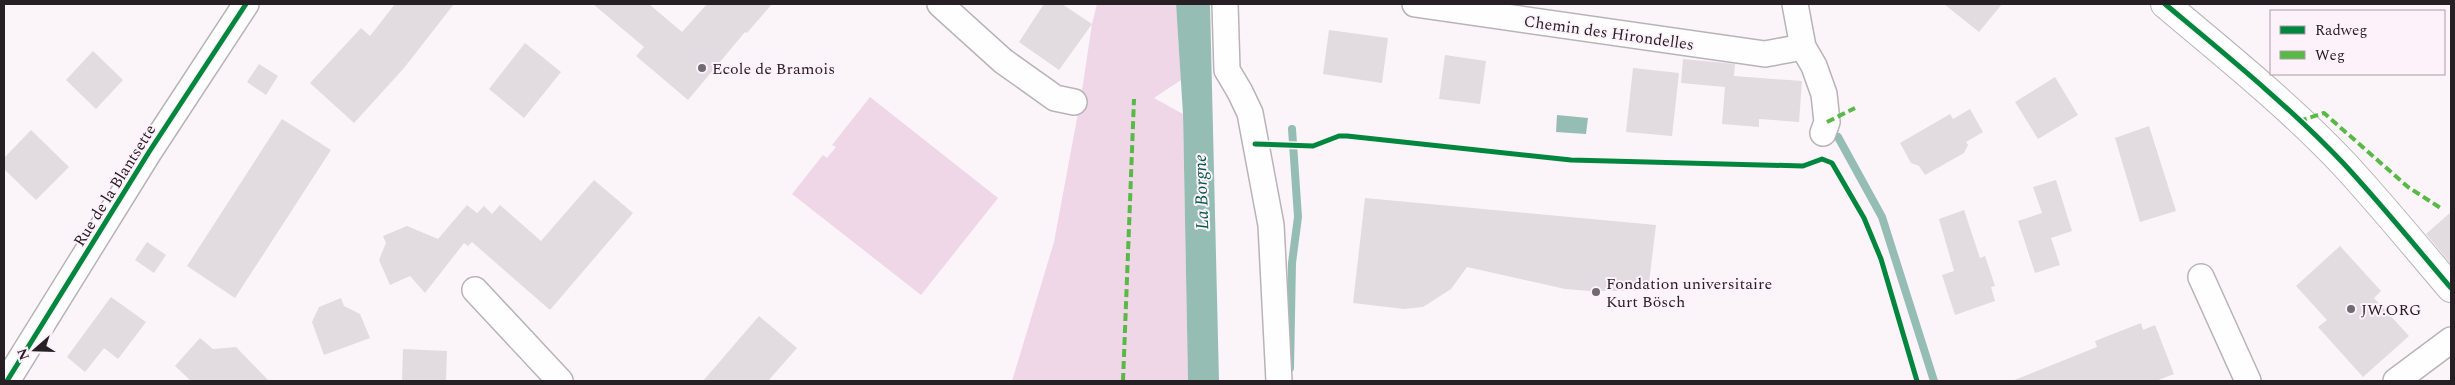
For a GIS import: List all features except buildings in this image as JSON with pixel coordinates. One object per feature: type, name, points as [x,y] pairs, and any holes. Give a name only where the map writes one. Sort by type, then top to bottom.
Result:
[{"type":"street","name":"Rue de la Blantsette","points":[[7,381],[149,152],[246,4]]},
{"type":"street","points":[[940,4],[1003,61],[1055,98],[1074,102]]},
{"type":"street","points":[[1225,4],[1227,70],[1250,114],[1271,225],[1279,381]]},
{"type":"street","name":"Chemin des Hirondelles","points":[[1415,4],[1765,54],[1803,47]]},
{"type":"street","points":[[1796,4],[1803,47],[1814,66],[1824,94],[1826,122],[1823,132]]},
{"type":"street","points":[[2165,4],[2252,78],[2320,140],[2451,288]]},
{"type":"street","points":[[2201,277],[2248,381]]},
{"type":"street","points":[[475,290],[560,381]]},
{"type":"street","points":[[2396,381],[2451,340]]},
{"type":"shaded area","points":[[1097,4],[1176,4],[1181,80],[1154,98],[1183,114],[1188,381],[1012,381],[1054,242]]},
{"type":"shaded area","points":[[870,97],[998,198],[921,295],[792,194],[823,155],[827,158],[836,147],[832,145]]},
{"type":"water","name":"La Borgne","points":[[1176,4],[1210,4],[1219,381],[1188,381],[1183,114]]},
{"type":"water","points":[[1557,115],[1588,118],[1586,134],[1556,132]]},
{"type":"waterway","points":[[1290,368],[1292,263],[1298,217],[1292,129]]},
{"type":"waterway","points":[[1838,137],[1882,217],[1934,381]]},
{"type":"marked path","points":[[1123,381],[1134,99]]},
{"type":"marked path","points":[[1827,122],[1855,108]]},
{"type":"marked path","points":[[2299,121],[2324,113],[2408,187],[2442,209]]},
{"type":"cycle path","points":[[7,381],[149,152],[246,4]]},
{"type":"cycle path","points":[[2165,4],[2257,81],[2323,143],[2371,194],[2451,288]]},
{"type":"cycle path","points":[[1255,144],[1313,146],[1339,136],[1347,136],[1571,160],[1803,166],[1822,159],[1832,163],[1864,218],[1881,259],[1917,381]]},
{"type":"place","name":"Ecole de Bramois","points":[[702,68]]},
{"type":"place","name":"Fondation universitaire Kurt Bösch","points":[[1596,292]]},
{"type":"place","name":"JW.ORG","points":[[2351,309]]}]
